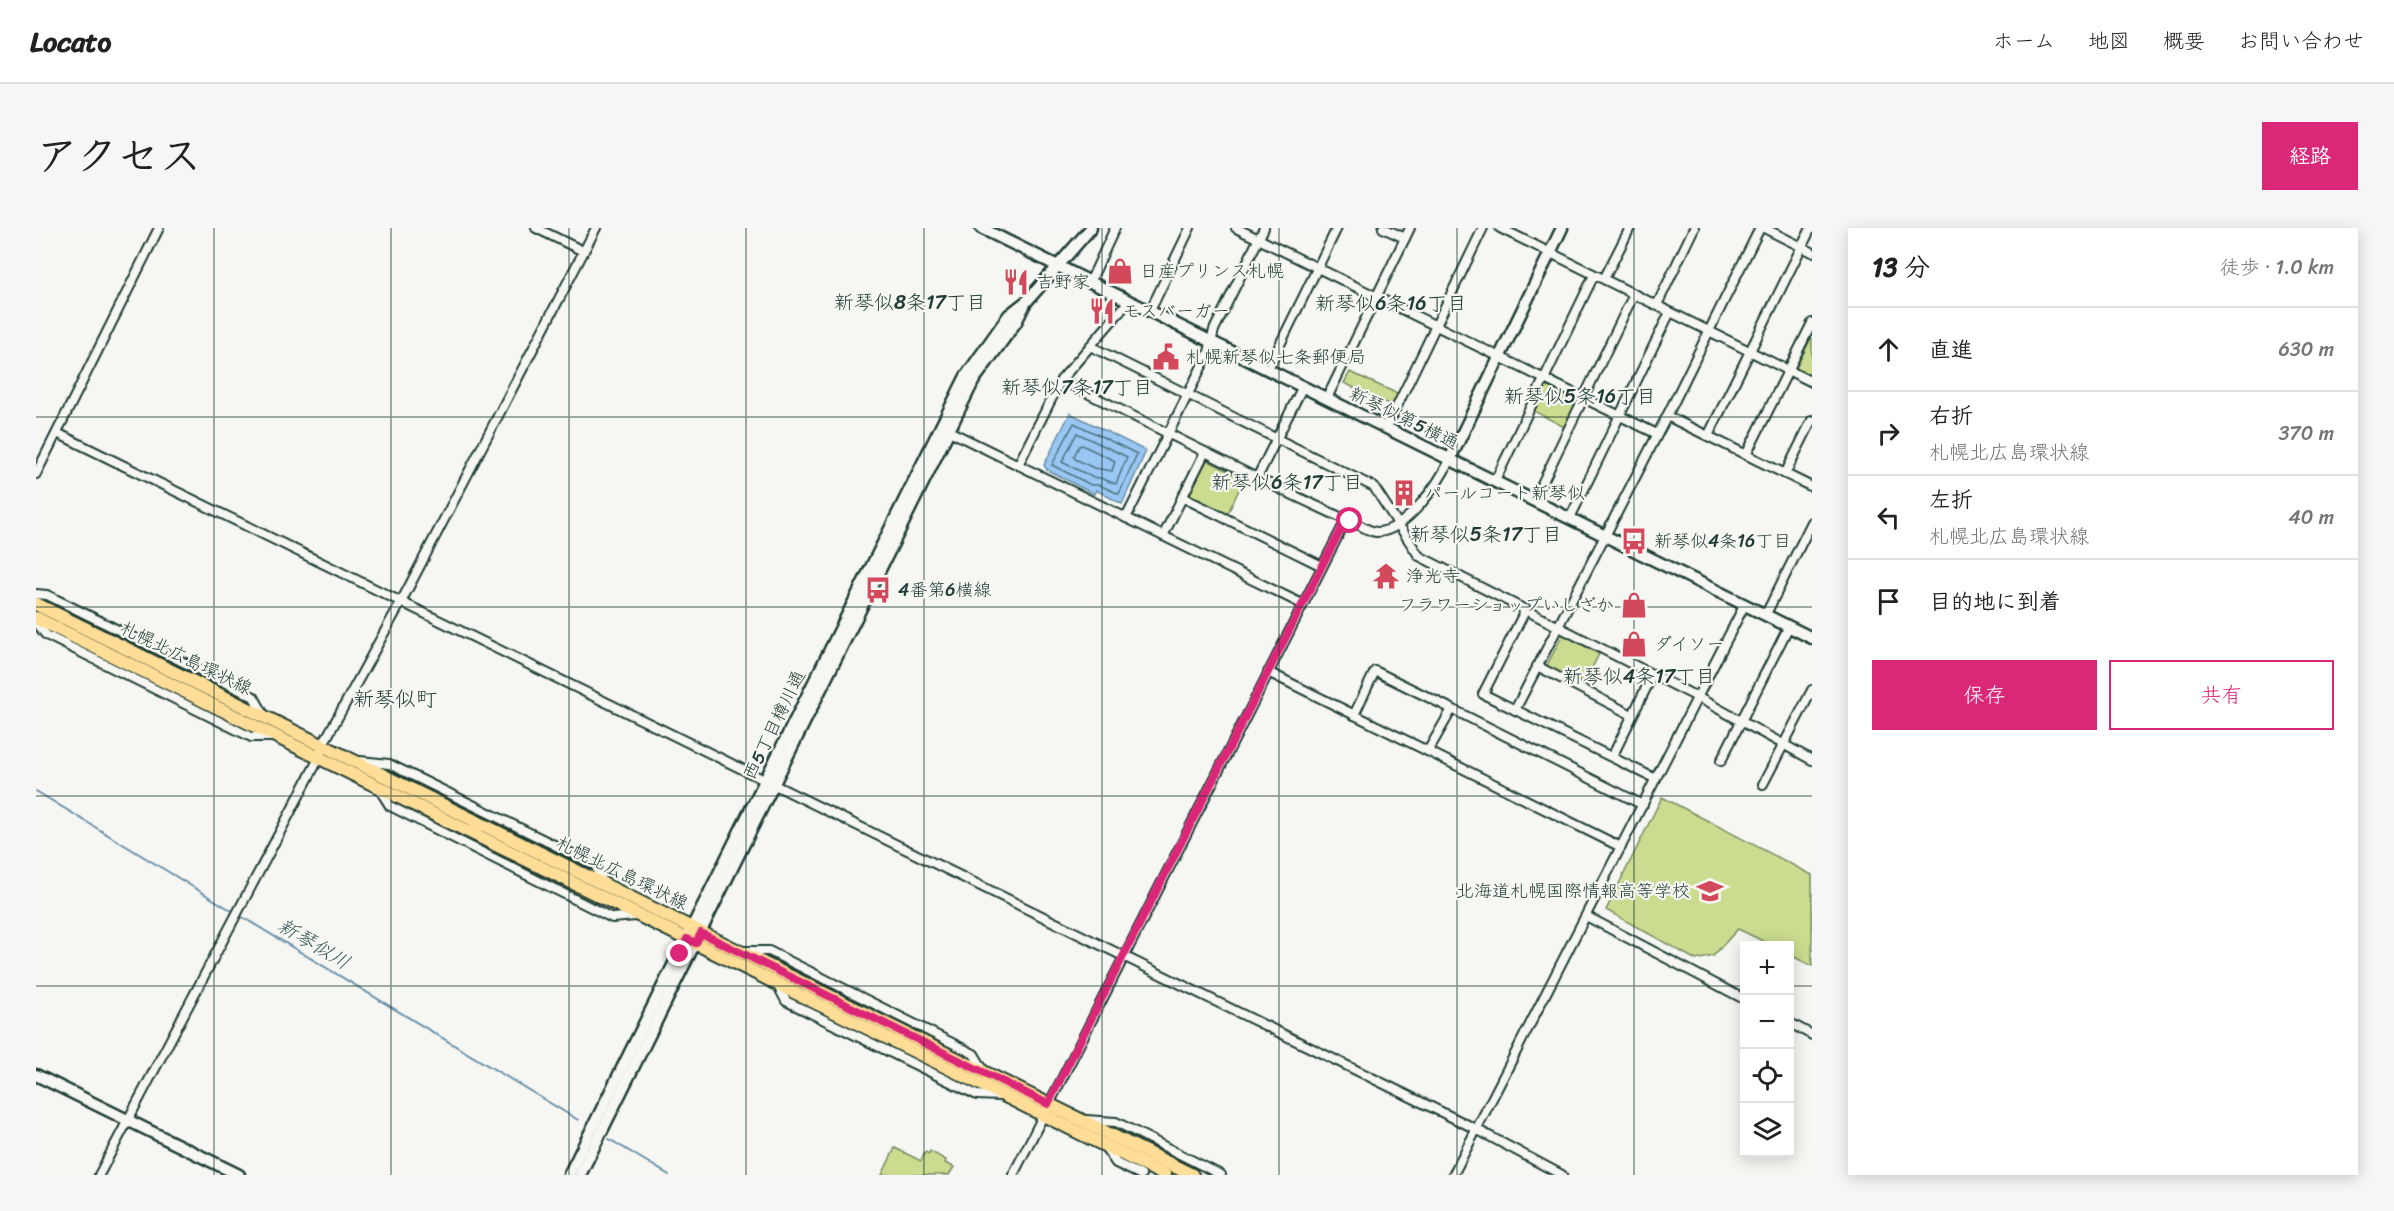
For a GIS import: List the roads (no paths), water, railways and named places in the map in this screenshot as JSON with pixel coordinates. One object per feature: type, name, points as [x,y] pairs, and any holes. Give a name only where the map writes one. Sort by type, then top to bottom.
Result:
[{"type":"main road","name":"札幌北広島環状線","points":[[36,604],[266,718],[378,787],[640,916],[738,951],[984,1072],[1104,1145],[1165,1175]]},
{"type":"main road","name":"札幌北広島環状線","points":[[36,621],[276,736],[320,752],[350,759],[605,885],[777,983],[1006,1097],[1078,1119],[1192,1175]]},
{"type":"street","points":[[36,474],[159,228]]},
{"type":"street","points":[[536,228],[547,230],[583,251]]},
{"type":"street","points":[[99,1175],[596,228]]},
{"type":"street","name":"新琴似第5横通","points":[[981,228],[1812,638]]},
{"type":"street","name":"西5丁目樽川通","points":[[580,1175],[769,782],[945,429],[974,380],[1016,322],[1027,301],[1091,228]]},
{"type":"street","points":[[1090,282],[1115,228]]},
{"type":"street","points":[[1150,311],[1190,228]]},
{"type":"street","points":[[1236,228],[1657,434]]},
{"type":"street","points":[[1126,518],[1209,352],[1214,330],[1264,228]]},
{"type":"street","points":[[1268,369],[1337,228]]},
{"type":"street","points":[[1383,228],[1405,238]]},
{"type":"street","points":[[1328,398],[1410,228]]},
{"type":"street","points":[[1387,428],[1483,228]]},
{"type":"street","points":[[1500,228],[1812,382]]},
{"type":"street","points":[[1061,380],[1347,522],[1353,522],[1377,532],[1384,531],[1398,523],[1431,493],[1450,459],[1562,228]]},
{"type":"street","points":[[1604,279],[1630,228]]},
{"type":"street","points":[[1657,305],[1694,228]]},
{"type":"street","points":[[1515,710],[1762,228],[1812,252]]},
{"type":"street","points":[[1708,436],[1811,228]]},
{"type":"street","points":[[1495,481],[1594,274]]},
{"type":"street","points":[[1534,500],[1634,294]]},
{"type":"street","points":[[1018,465],[1061,380],[1129,301]]},
{"type":"street","points":[[1570,518],[1670,312]]},
{"type":"street","points":[[1746,455],[1812,323]]},
{"type":"street","points":[[1090,346],[1374,487],[1419,556],[1559,625],[1812,760]]},
{"type":"street","points":[[1257,478],[1303,386]]},
{"type":"street","points":[[1667,416],[1812,487]]},
{"type":"street","points":[[1785,474],[1812,420]]},
{"type":"street","points":[[945,429],[1302,604]]},
{"type":"street","points":[[57,432],[1476,1129],[1562,1175]]},
{"type":"street","points":[[1163,536],[1205,452]]},
{"type":"street","points":[[1182,497],[1322,566]]},
{"type":"street","points":[[1013,1175],[1302,604],[1347,522]]},
{"type":"street","points":[[1766,614],[1812,522]]},
{"type":"street","points":[[36,594],[47,595],[254,697],[266,718]]},
{"type":"street","points":[[1453,1175],[1745,604]]},
{"type":"street","points":[[1526,609],[1484,694],[1656,779]]},
{"type":"street","points":[[1721,761],[1789,626]]},
{"type":"street","points":[[1537,666],[1632,715]]},
{"type":"street","points":[[1354,715],[1375,671],[1643,805]]},
{"type":"street","points":[[1268,672],[1621,847]]},
{"type":"street","points":[[1612,757],[1653,674]]},
{"type":"street","points":[[1763,784],[1812,690]]},
{"type":"street","points":[[1428,751],[1452,709]]},
{"type":"street","points":[[1586,916],[1740,997]]},
{"type":"street","name":"西5丁目樽川通","points":[[569,1175],[694,936]]},
{"type":"street","points":[[1794,1025],[1812,1035]]},
{"type":"street","points":[[36,1075],[239,1175]]},
{"type":"street","points":[[1078,1119],[1116,1122],[1221,1175]]},
{"type":"street","points":[[1104,1145],[1116,1163],[1141,1175]]},
{"type":"water","points":[[1070,413],[1146,451],[1122,504],[1096,490],[1094,494],[1047,470],[1044,465]]},
{"type":"waterway","name":"新琴似川","points":[[36,791],[234,912]]},
{"type":"waterway","name":"新琴似川","points":[[239,915],[578,1120]]},
{"type":"waterway","name":"新琴似川","points":[[609,1139],[669,1175]]},
{"type":"place","name":"日産プリンス札幌","points":[[1120,271]]},
{"type":"place","name":"吉野家","points":[[1016,282]]},
{"type":"place","name":"モスバーガー","points":[[1102,311]]},
{"type":"place","name":"札幌新琴似七条郵便局","points":[[1166,357]]},
{"type":"place","name":"パールコート新琴似","points":[[1404,493]]},
{"type":"place","name":"新琴似4条16丁目","points":[[1634,541]]},
{"type":"place","name":"浄光寺","points":[[1386,576]]},
{"type":"place","name":"4番第6横線","points":[[878,590]]},
{"type":"place","name":"フラワーショップいしざか","points":[[1634,605]]},
{"type":"place","name":"ダイソー","points":[[1634,644]]},
{"type":"place","name":"北海道札幌国際情報高等学校","points":[[1710,891]]},
{"type":"district","name":"新琴似8条17丁目","points":[[910,302]]},
{"type":"district","name":"新琴似6条16丁目","points":[[1391,303]]},
{"type":"district","name":"新琴似7条17丁目","points":[[1077,387]]},
{"type":"district","name":"新琴似5条16丁目","points":[[1580,396]]},
{"type":"district","name":"新琴似6条17丁目","points":[[1287,482]]},
{"type":"district","name":"新琴似5条17丁目","points":[[1486,534]]},
{"type":"district","name":"新琴似4条17丁目","points":[[1639,676]]},
{"type":"district","name":"新琴似町","points":[[395,699]]}]
